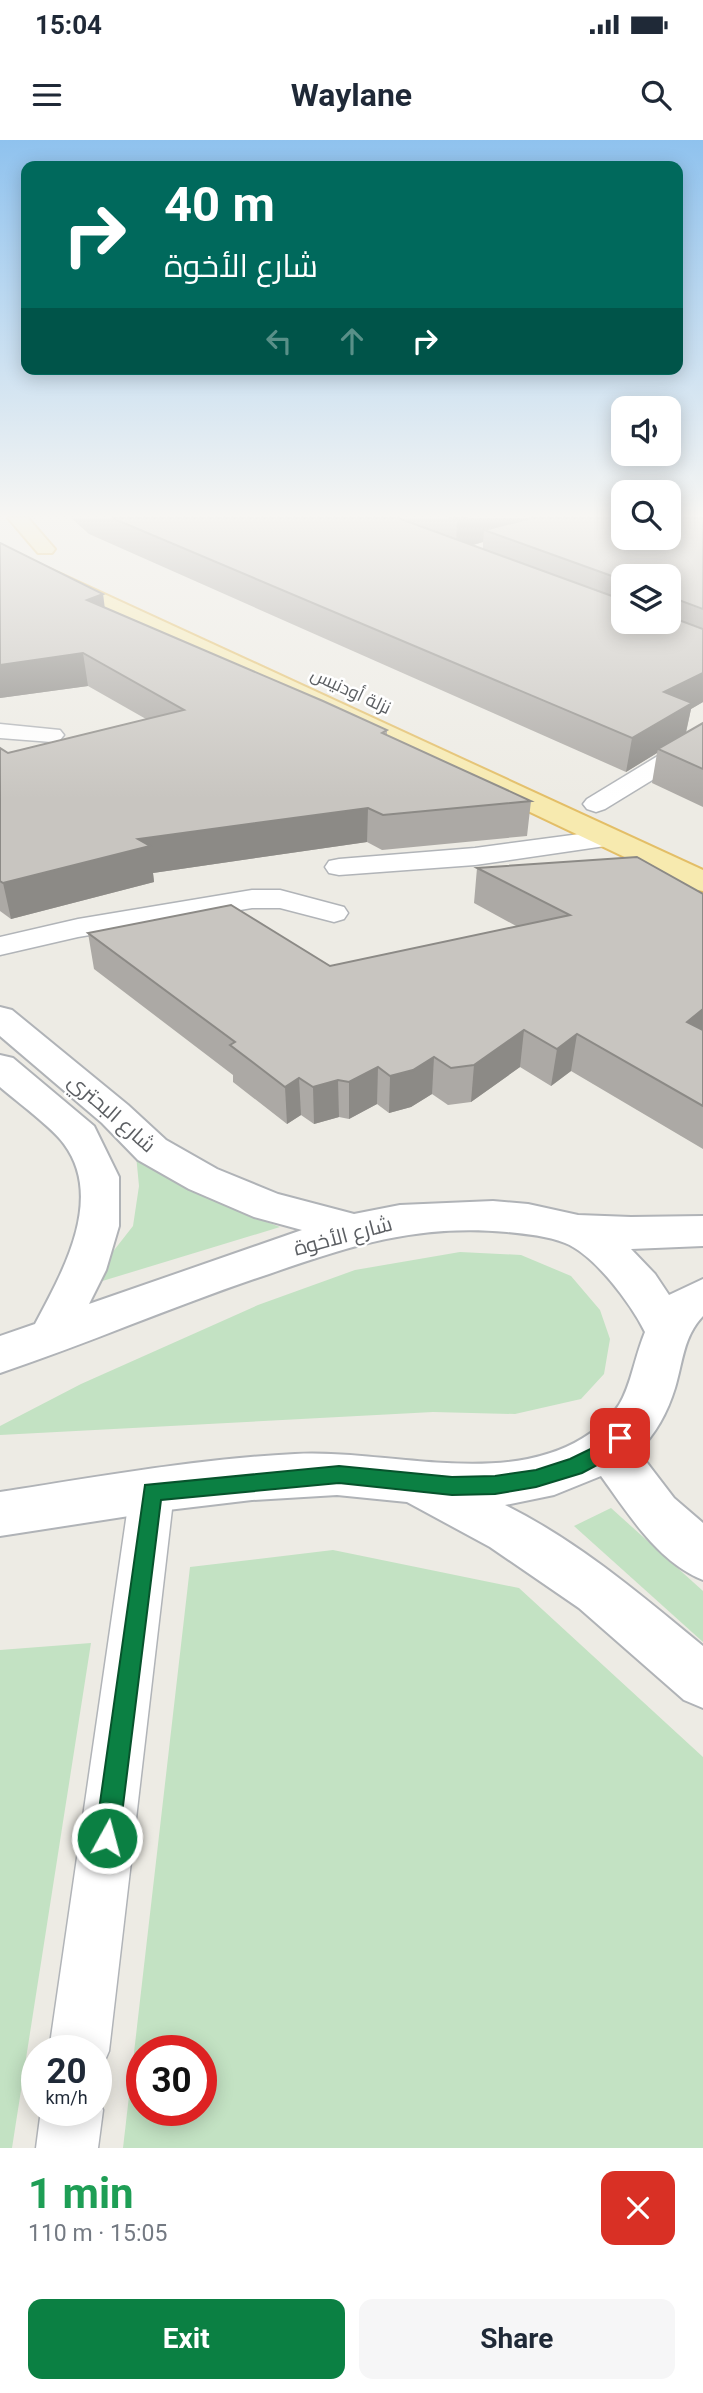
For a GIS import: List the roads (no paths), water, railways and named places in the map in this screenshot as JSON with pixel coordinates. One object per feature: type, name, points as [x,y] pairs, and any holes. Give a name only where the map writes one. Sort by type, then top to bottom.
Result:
[{"type":"main road","points":[[134,612],[615,827],[703,882]]},
{"type":"main road","name":"نزلة أودنيس","points":[[180,612],[433,729]]},
{"type":"main road","points":[[571,793],[596,804],[615,827]]},
{"type":"main road","name":"شارع البحتري","points":[[0,1018],[115,1114],[152,1150],[204,1179],[268,1206],[354,1229]]},
{"type":"main road","name":"شارع البحتري","points":[[0,1067],[80,1136],[99,1177],[99,1226],[85,1270],[50,1337]]},
{"type":"main road","name":"شارع الأخوة","points":[[0,1355],[224,1272],[354,1229],[423,1218],[493,1216],[528,1219],[578,1230],[631,1233],[703,1231]]},
{"type":"main road","points":[[578,1230],[615,1257],[631,1273],[657,1310],[666,1330]]},
{"type":"main road","points":[[0,1514],[152,1492],[339,1474],[452,1486],[495,1485],[536,1479],[575,1466],[610,1449],[631,1427],[647,1402],[666,1330],[689,1301],[703,1296]]},
{"type":"main road","points":[[610,1449],[657,1514],[703,1556]]},
{"type":"main road","points":[[410,1481],[508,1531],[597,1591],[703,1681]]},
{"type":"street","points":[[0,731],[52,735]]},
{"type":"street","points":[[596,804],[703,739]]},
{"type":"street","points":[[339,867],[394,865],[549,849],[615,827]]},
{"type":"street","points":[[0,946],[78,928],[252,899],[295,902],[334,913]]},
{"type":"street","points":[[81,2035],[152,1492]]},
{"type":"street","points":[[67,2148],[70,2126]]}]
